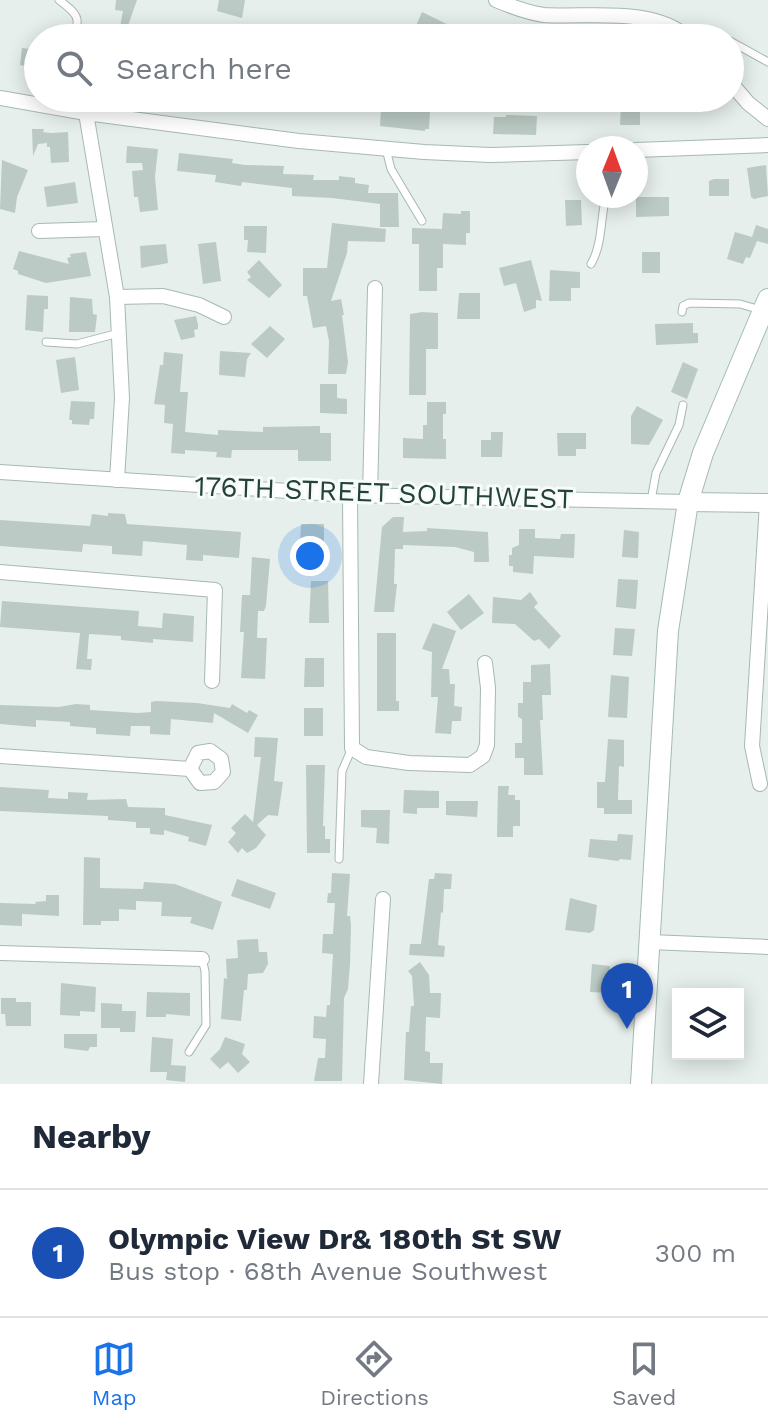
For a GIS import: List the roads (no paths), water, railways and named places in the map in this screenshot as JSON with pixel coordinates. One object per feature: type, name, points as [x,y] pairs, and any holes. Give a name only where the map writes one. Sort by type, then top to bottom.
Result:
[{"type":"main road","points":[[641,1084],[668,631],[688,502],[703,453],[766,304]]},
{"type":"street","points":[[496,0],[540,14],[632,16],[661,24]]},
{"type":"street","points":[[0,98],[24,100]]},
{"type":"street","points":[[744,98],[768,119]]},
{"type":"street","points":[[117,480],[122,398],[117,297],[86,113],[299,141],[386,149],[490,155],[576,152]]},
{"type":"street","points":[[648,150],[768,145]]},
{"type":"street","points":[[39,231],[105,229]]},
{"type":"street","points":[[370,496],[375,288]]},
{"type":"street","points":[[117,297],[163,296],[199,305],[224,317]]},
{"type":"street","name":"176TH STREET SOUTHWEST","points":[[0,472],[370,496],[767,503]]},
{"type":"street","points":[[350,495],[352,748],[366,757],[470,765],[483,756],[487,745],[485,663]]},
{"type":"street","points":[[760,784],[752,746],[767,503]]},
{"type":"street","points":[[0,572],[215,590],[212,681]]},
{"type":"street","points":[[0,756],[190,769]]},
{"type":"street","points":[[371,1084],[383,899]]},
{"type":"street","points":[[650,942],[768,947]]},
{"type":"street","points":[[0,953],[202,959]]},
{"type":"lane","points":[[59,0],[78,19],[79,24]]},
{"type":"lane","points":[[744,49],[768,62]]},
{"type":"lane","points":[[386,149],[391,169],[422,221]]},
{"type":"lane","points":[[591,264],[600,243],[603,208]]},
{"type":"lane","points":[[682,312],[683,306],[689,303],[766,304]]},
{"type":"lane","points":[[46,342],[77,344],[119,333]]},
{"type":"lane","points":[[651,501],[656,473],[679,425],[683,405]]},
{"type":"lane","points":[[339,859],[342,771],[352,748]]},
{"type":"lane","points":[[189,1052],[206,1025],[202,959]]},
{"type":"place","name":"Olympic View Dr& 180th St SW","points":[[627,1029]]}]
